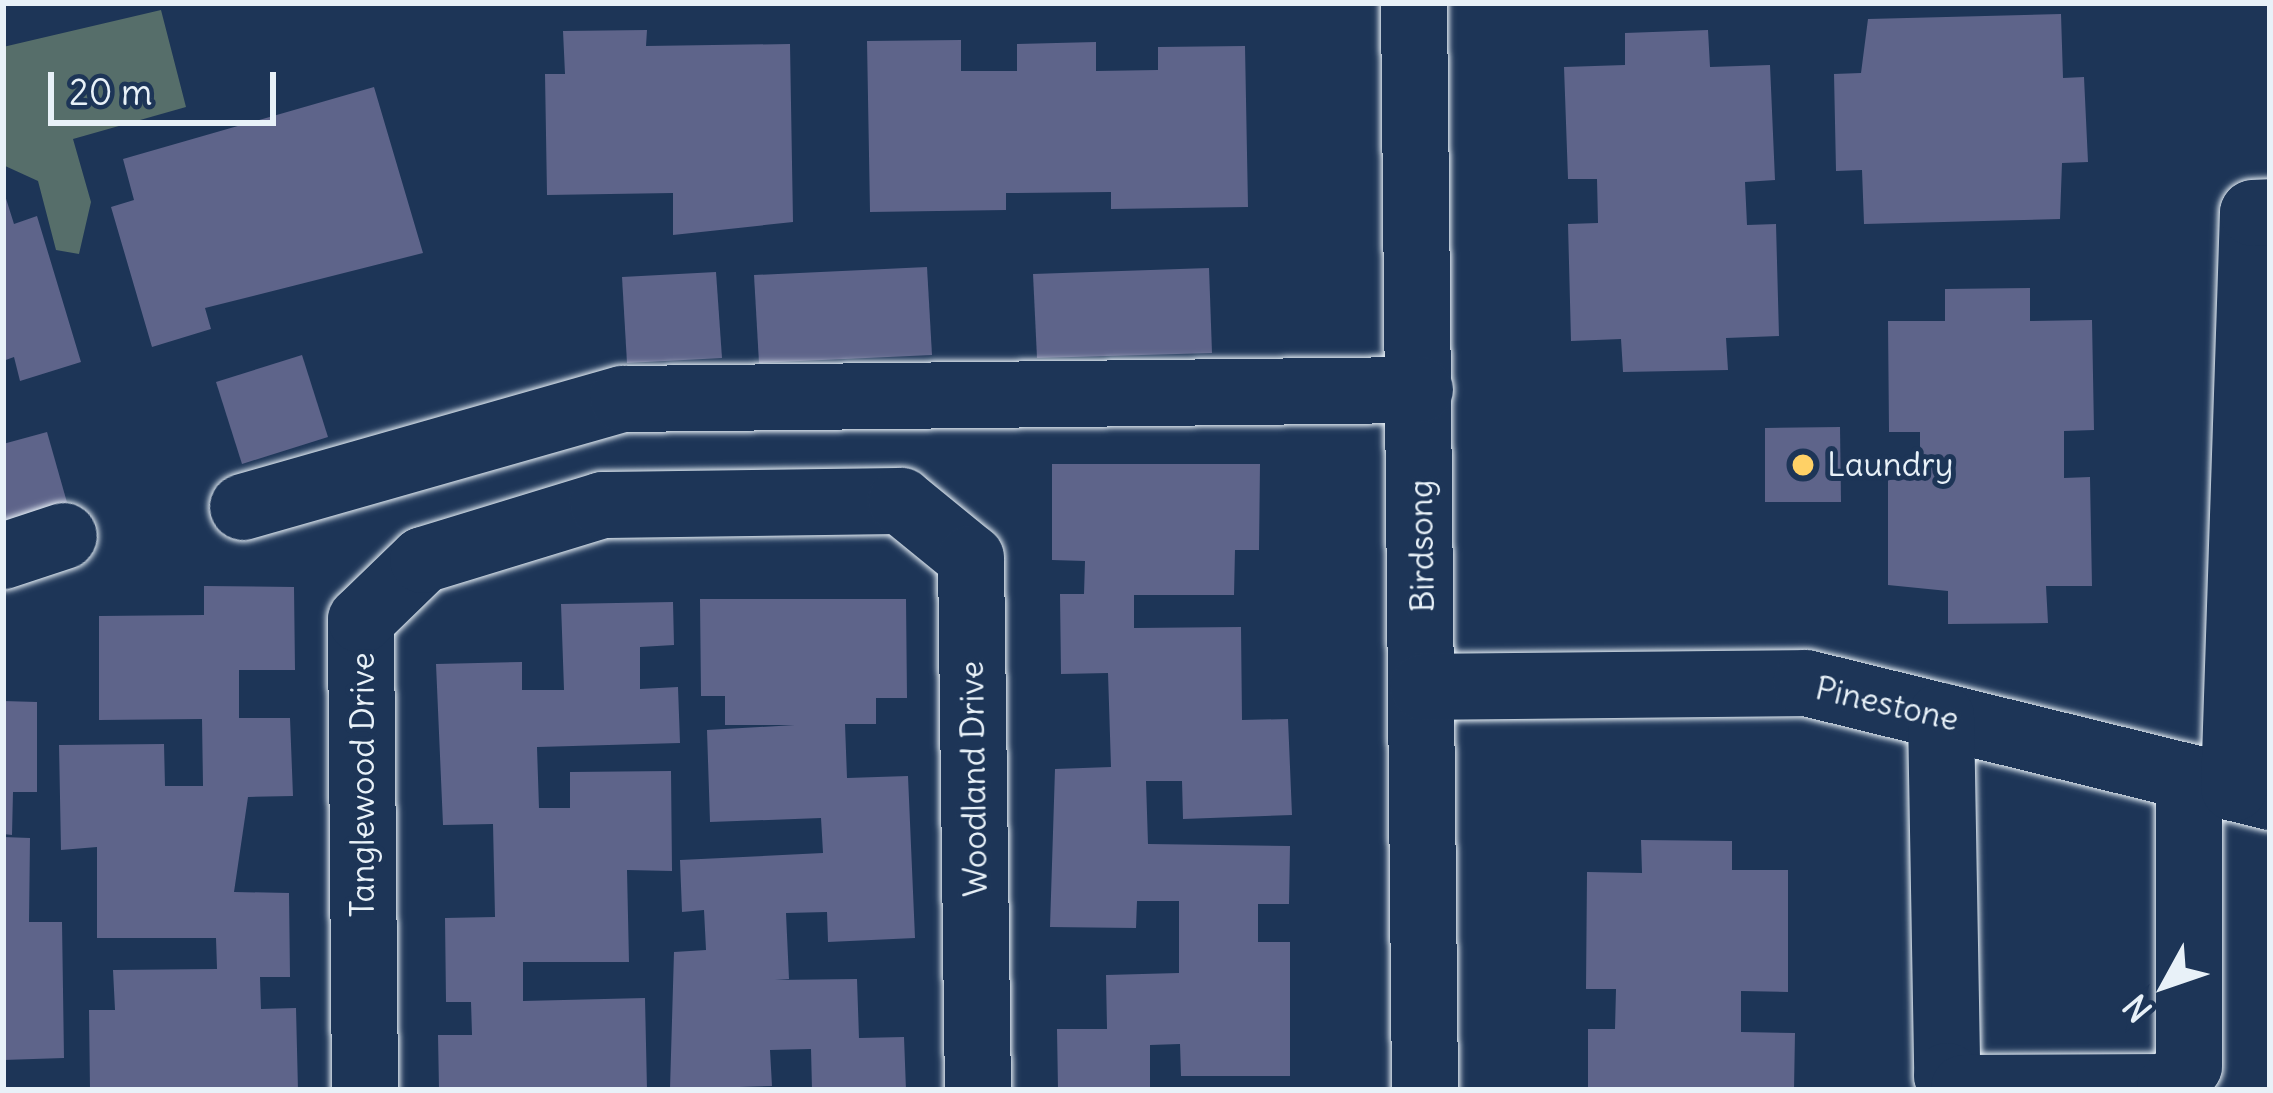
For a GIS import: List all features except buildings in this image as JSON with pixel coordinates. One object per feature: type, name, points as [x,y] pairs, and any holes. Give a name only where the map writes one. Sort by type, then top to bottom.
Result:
[{"type":"street","name":"Birdsong","points":[[1414,3],[1425,1090]]},
{"type":"street","points":[[1941,716],[1947,1076],[1964,1088],[2170,1088],[2188,1066],[2231,788],[2253,213],[2270,212]]},
{"type":"street","points":[[243,507],[549,411],[623,399],[1420,390]]},
{"type":"street","name":"Tanglewood Drive","points":[[365,1090],[361,620],[423,560],[603,505],[901,501]]},
{"type":"street","name":"Woodland Drive","points":[[901,501],[970,558],[978,1090]]},
{"type":"street","name":"Pinestone","points":[[1423,687],[1806,683],[2231,788]]},
{"type":"green space","points":[[161,10],[186,107],[73,139],[91,202],[79,254],[56,250],[38,181],[3,165],[3,47]]},
{"type":"place","name":"Laundry","points":[[1803,465]]}]
